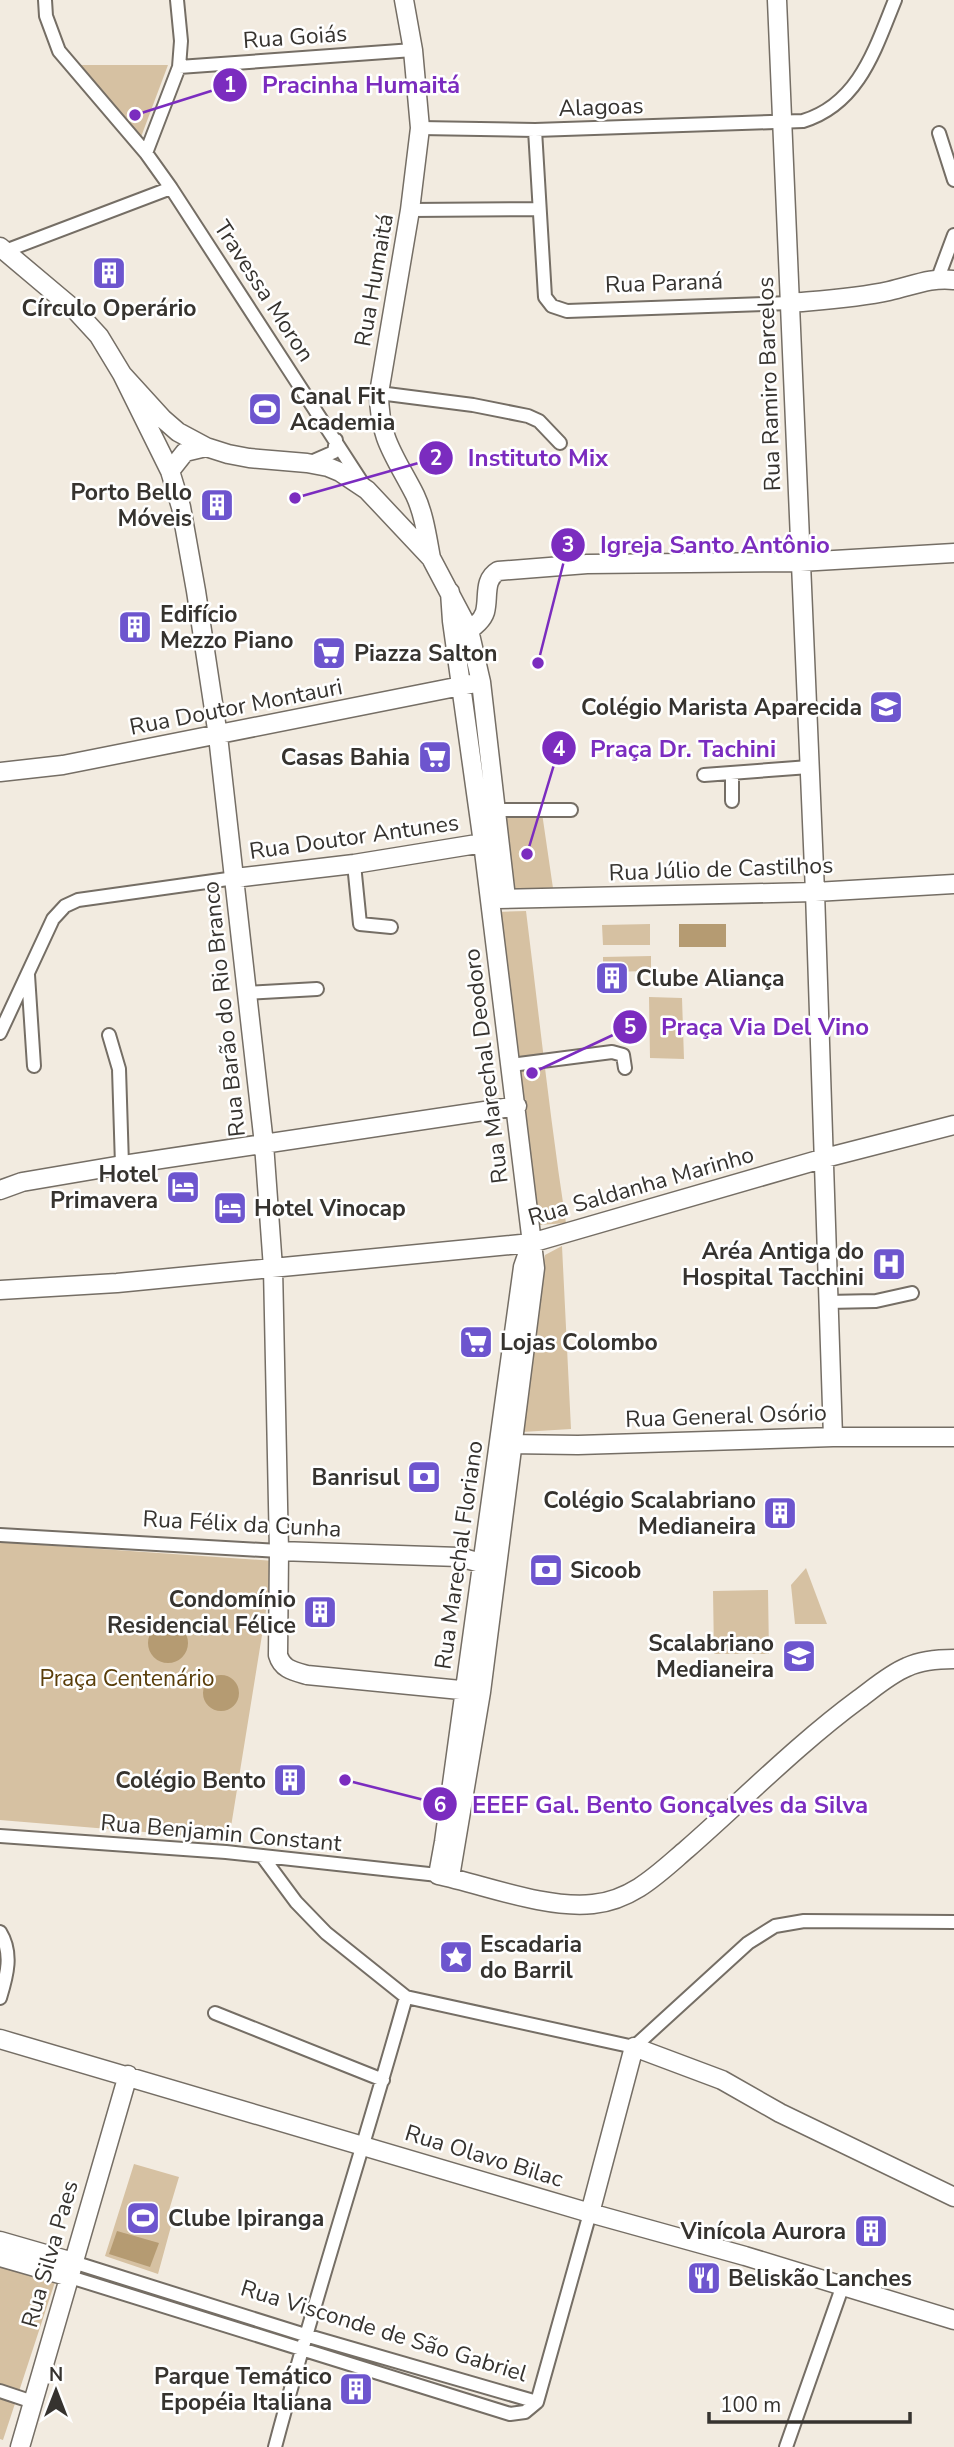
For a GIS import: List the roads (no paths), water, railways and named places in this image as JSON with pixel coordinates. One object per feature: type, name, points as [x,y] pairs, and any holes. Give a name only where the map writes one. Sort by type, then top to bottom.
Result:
[{"type":"main road","name":"Rua Humaitá","points":[[404,0],[414,50],[420,128],[410,210],[379,393],[379,415],[397,464],[420,509],[430,558]]},
{"type":"main road","name":"Rua Ramiro Barcelos","points":[[777,0],[815,892],[833,1437]]},
{"type":"main road","points":[[2,249],[76,311],[99,337],[122,374]]},
{"type":"main road","name":"Rua Paraná","points":[[791,303],[854,297],[946,279]]},
{"type":"main road","name":"Rua Marechal Deodoro","points":[[122,374],[171,427],[206,447],[249,458],[327,467],[340,472],[367,490],[430,558],[469,630],[481,682],[496,810],[498,899],[511,1065],[535,1262]]},
{"type":"main road","name":"Rua Barão do Rio Branco","points":[[122,374],[170,471],[181,507],[218,736],[264,1144],[273,1268],[280,1663],[286,1668],[307,1675],[473,1691]]},
{"type":"main road","points":[[170,471],[185,452],[206,447]]},
{"type":"main road","points":[[454,641],[469,630],[485,612],[488,582],[491,575],[498,571],[587,564],[800,562],[954,553]]},
{"type":"main road","name":"Rua Marechal Deodoro","points":[[450,592],[454,641],[484,844],[498,899]]},
{"type":"main road","name":"Rua Doutor Montauri","points":[[0,772],[63,765],[218,736],[481,682]]},
{"type":"main road","name":"Rua Doutor Antunes","points":[[234,878],[354,864],[484,844]]},
{"type":"main road","name":"Rua Júlio de Castilhos","points":[[498,899],[815,892],[954,884]]},
{"type":"main road","points":[[0,1190],[22,1182],[122,1165],[517,1106]]},
{"type":"main road","name":"Rua Saldanha Marinho","points":[[0,1290],[273,1268],[531,1243],[825,1158],[954,1125]]},
{"type":"main road","name":"Rua Marechal Floriano","points":[[444,1876],[473,1691],[495,1595],[523,1267],[531,1243]]},
{"type":"main road","name":"Rua Marechal Floriano","points":[[473,1691],[481,1563],[507,1444],[535,1262]]},
{"type":"main road","name":"Rua General Osório","points":[[507,1444],[578,1445],[833,1437],[954,1437]]},
{"type":"main road","name":"Rua Félix da Cunha","points":[[279,1551],[459,1558],[481,1563]]},
{"type":"main road","points":[[481,1563],[495,1595]]},
{"type":"main road","points":[[444,1876],[556,1903],[594,1904],[628,1896],[682,1853],[836,1716],[874,1688],[906,1667],[934,1659],[954,1659]]},
{"type":"main road","name":"Rua Olavo Bilac","points":[[0,2039],[843,2285],[954,2320]]},
{"type":"main road","points":[[590,2213],[634,2048],[722,2080],[780,2113],[954,2197]]},
{"type":"main road","name":"Rua Silva Paes","points":[[20,2447],[128,2076]]},
{"type":"main road","name":"Rua Visconde de São Gabriel","points":[[0,2241],[71,2269]]},
{"type":"main road","name":"Rua Visconde de São Gabriel","points":[[0,2257],[71,2269]]},
{"type":"street","name":"Travessa Moron","points":[[45,0],[46,16],[59,51],[146,153],[171,188],[367,490]]},
{"type":"street","points":[[146,153],[179,67],[181,41],[177,0]]},
{"type":"street","name":"Alagoas","points":[[420,128],[534,130],[803,121],[820,116],[842,101],[871,59],[895,0]]},
{"type":"street","name":"Rua Goiás","points":[[179,67],[414,50]]},
{"type":"street","name":"Rua Paraná","points":[[534,130],[544,297],[552,306],[567,311],[791,303]]},
{"type":"street","points":[[939,133],[954,180]]},
{"type":"street","points":[[2,249],[171,188]]},
{"type":"street","points":[[410,210],[538,209]]},
{"type":"street","points":[[946,279],[954,234]]},
{"type":"street","points":[[379,393],[473,405],[528,416],[539,421],[560,443]]},
{"type":"street","points":[[307,463],[330,456],[336,448],[336,440]]},
{"type":"street","points":[[704,775],[809,767]]},
{"type":"street","points":[[732,773],[732,801]]},
{"type":"street","points":[[496,810],[571,810]]},
{"type":"street","points":[[354,864],[360,924],[391,927]]},
{"type":"street","name":"Rua Doutor Antunes","points":[[28,975],[53,919],[65,906],[93,897],[234,878]]},
{"type":"street","points":[[0,1033],[28,975]]},
{"type":"street","points":[[28,975],[34,1066]]},
{"type":"street","points":[[247,993],[317,989]]},
{"type":"street","points":[[109,1035],[119,1069],[122,1165]]},
{"type":"street","points":[[511,1065],[612,1052],[623,1055],[625,1068]]},
{"type":"street","points":[[827,1302],[876,1301],[912,1293]]},
{"type":"street","name":"Rua Félix da Cunha","points":[[0,1535],[279,1551]]},
{"type":"street","name":"Rua Benjamin Constant","points":[[0,1836],[226,1852],[444,1876]]},
{"type":"street","points":[[262,1856],[296,1902],[326,1933],[406,1997],[634,2048],[748,1943],[775,1926],[804,1920],[954,1922]]},
{"type":"street","points":[[0,1931],[5,1940],[8,1973],[0,1998]]},
{"type":"street","points":[[275,2447],[304,2335],[406,1997]]},
{"type":"street","points":[[215,2013],[383,2080]]},
{"type":"street","points":[[537,2402],[590,2213]]},
{"type":"street","name":"Rua Visconde de São Gabriel","points":[[71,2269],[537,2402]]},
{"type":"street","name":"Rua Visconde de São Gabriel","points":[[71,2269],[300,2350],[510,2414],[525,2412],[537,2402]]},
{"type":"street","points":[[786,2447],[843,2285]]},
{"type":"street","points":[[454,2397],[459,2379]]},
{"type":"street","points":[[0,2391],[33,2402]]},
{"type":"place","name":"Pracinha Humaitá","points":[[135,115]]},
{"type":"place","name":"Círculo Operário","points":[[109,273]]},
{"type":"place","name":"Canal Fit Academia","points":[[265,409]]},
{"type":"place","name":"Instituto Mix","points":[[295,498]]},
{"type":"place","name":"Porto Bello Móveis","points":[[217,505]]},
{"type":"place","name":"Edifício Mezzo Piano","points":[[135,627]]},
{"type":"place","name":"Piazza Salton","points":[[329,653]]},
{"type":"place","name":"Igreja Santo Antônio","points":[[538,663]]},
{"type":"place","name":"Colégio Marista Aparecida","points":[[886,707]]},
{"type":"place","name":"Casas Bahia","points":[[435,757]]},
{"type":"place","name":"Praça Dr. Tachini","points":[[527,854]]},
{"type":"place","name":"Clube Aliança","points":[[612,978]]},
{"type":"place","name":"Praça Via Del Vino","points":[[532,1073]]},
{"type":"place","name":"Hotel Primavera","points":[[183,1187]]},
{"type":"place","name":"Hotel Vinocap","points":[[230,1208]]},
{"type":"place","name":"Aréa Antiga do Hospital Tacchini","points":[[889,1264]]},
{"type":"place","name":"Lojas Colombo","points":[[476,1342]]},
{"type":"place","name":"Banrisul","points":[[424,1477]]},
{"type":"place","name":"Colégio Scalabriano Medianeira","points":[[780,1513]]},
{"type":"place","name":"Sicoob","points":[[546,1570]]},
{"type":"place","name":"Condomínio Residencial Félice","points":[[320,1612]]},
{"type":"place","name":"Scalabriano Medianeira","points":[[799,1656]]},
{"type":"place","name":"Colégio Bento","points":[[290,1780]]},
{"type":"place","name":"EEEF Gal. Bento Gonçalves da Silva","points":[[345,1780]]},
{"type":"place","name":"Escadaria do Barril","points":[[456,1957]]},
{"type":"place","name":"Clube Ipiranga","points":[[143,2218]]},
{"type":"place","name":"Vinícola Aurora","points":[[871,2231]]},
{"type":"place","name":"Beliskão Lanches","points":[[704,2278]]},
{"type":"place","name":"Parque Temático Epopéia Italiana","points":[[356,2389]]},
{"type":"park label","name":"Praça Centenário","points":[[127,1678]]}]
